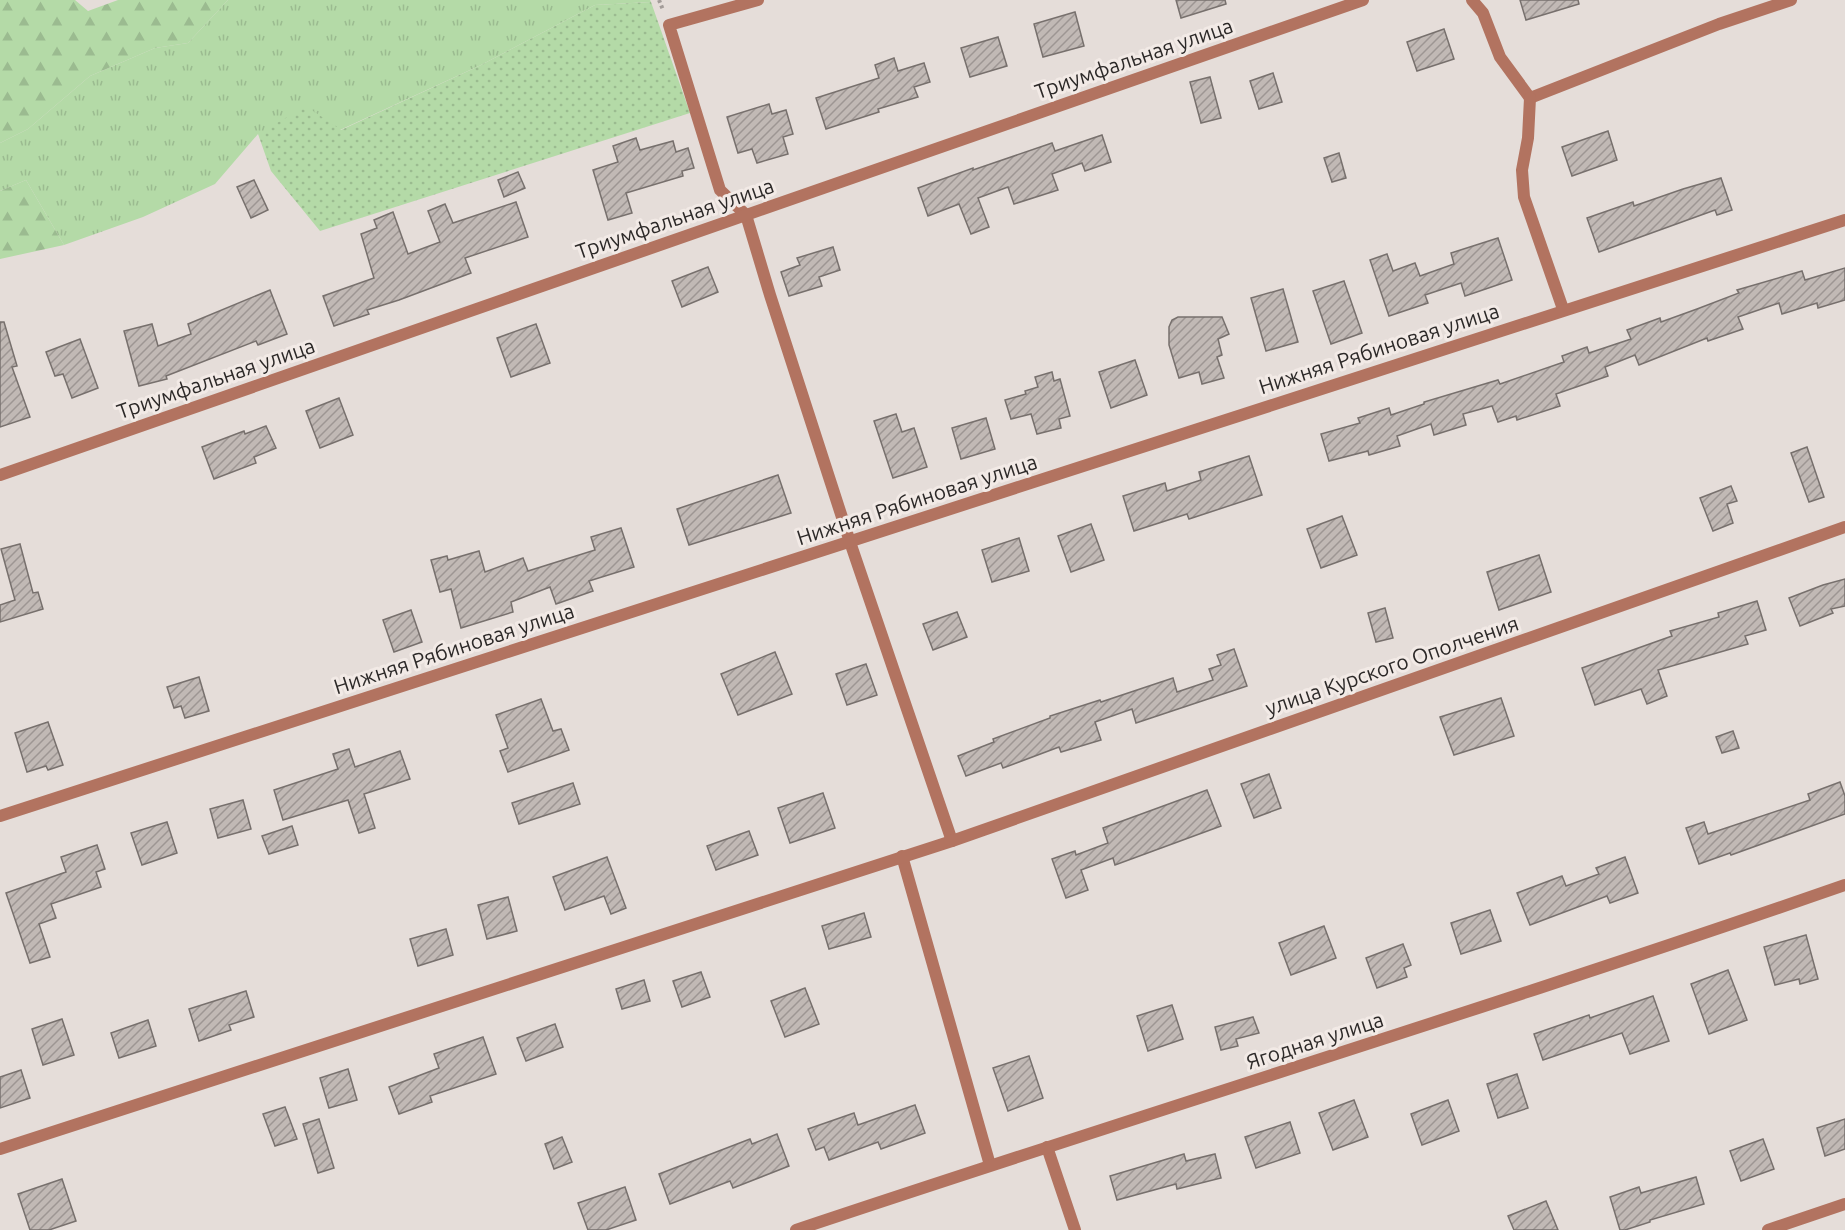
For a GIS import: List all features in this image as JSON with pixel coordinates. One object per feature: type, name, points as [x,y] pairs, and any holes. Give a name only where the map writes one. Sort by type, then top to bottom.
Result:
[{"type":"street","points":[[758,0],[669,25],[720,190],[746,215],[850,542],[952,841]]},
{"type":"street","name":"Триумфальная улица","points":[[0,475],[1363,0]]},
{"type":"street","points":[[1472,0],[1483,13],[1500,57],[1530,98],[1528,138],[1522,170],[1524,197],[1563,309]]},
{"type":"street","points":[[1530,98],[1719,24],[1791,0]]},
{"type":"street","name":"Нижняя Рябиновая улица","points":[[0,816],[1563,309],[1845,220]]},
{"type":"street","name":"улица Курского Ополчения","points":[[0,1149],[952,841],[1845,527]]},
{"type":"street","points":[[902,856],[990,1165]]},
{"type":"street","name":"Ягодная улица","points":[[796,1230],[990,1165],[1647,954],[1845,885]]},
{"type":"street","points":[[1047,1147],[1075,1230]]},
{"type":"street","points":[[1768,1230],[1845,1204]]},
{"type":"green space","points":[[0,0],[75,0],[88,11],[118,0],[228,0],[188,43],[155,48],[90,76],[28,129],[0,143]]},
{"type":"green space","points":[[228,0],[650,0],[651,2],[595,5],[481,65],[340,130],[258,134],[215,184],[143,217],[64,245],[26,180],[0,191],[0,143],[28,129],[90,76],[155,48],[188,43]]},
{"type":"green space","points":[[651,2],[690,113],[320,231],[271,171],[258,134],[306,106],[341,130],[481,65],[595,5]]},
{"type":"green space","points":[[26,180],[64,245],[0,259],[0,191]]},
{"type":"building","points":[[1176,0],[1225,0],[1226,4],[1181,18]]},
{"type":"building","points":[[1520,0],[1578,0],[1579,4],[1526,20]]},
{"type":"building","points":[[1075,12],[1084,46],[1043,57],[1034,24]]},
{"type":"building","points":[[1444,29],[1454,59],[1417,71],[1407,42]]},
{"type":"building","points":[[998,37],[1007,66],[970,77],[961,48]]},
{"type":"building","points":[[894,58],[898,71],[924,63],[930,82],[914,87],[918,97],[878,109],[879,112],[826,129],[816,98],[879,78],[875,65]]},
{"type":"building","points":[[1273,73],[1282,102],[1259,109],[1250,81]]},
{"type":"building","points":[[1210,77],[1221,118],[1201,123],[1190,82]]},
{"type":"building","points":[[769,104],[772,114],[786,110],[793,134],[783,137],[788,154],[757,163],[752,149],[738,153],[727,117]]},
{"type":"building","points":[[1608,131],[1617,160],[1572,176],[1562,147]]},
{"type":"building","points":[[1102,135],[1111,162],[1085,171],[1082,163],[1052,174],[1058,190],[1014,204],[1008,187],[978,198],[989,227],[971,234],[959,204],[928,216],[918,188],[1052,143],[1055,151]]},
{"type":"building","points":[[636,138],[640,150],[673,141],[676,152],[688,148],[694,168],[682,171],[683,176],[626,193],[632,213],[608,220],[593,170],[618,162],[613,146]]},
{"type":"building","points":[[1339,153],[1346,178],[1332,182],[1324,158]]},
{"type":"building","points":[[518,172],[525,188],[504,197],[498,180]]},
{"type":"building","points":[[1721,178],[1732,210],[1717,215],[1715,210],[1599,252],[1587,218],[1633,202],[1634,206]]},
{"type":"building","points":[[254,180],[268,210],[251,218],[237,187]]},
{"type":"building","points":[[516,202],[528,237],[465,258],[471,273],[367,310],[369,314],[334,326],[323,296],[374,278],[361,234],[377,228],[374,220],[393,212],[408,254],[440,242],[428,211],[445,204],[453,223]]},
{"type":"building","points":[[1498,238],[1512,280],[1465,296],[1461,283],[1425,295],[1428,303],[1389,316],[1370,260],[1387,254],[1393,271],[1415,263],[1420,276],[1454,264],[1451,253]]},
{"type":"building","points":[[833,247],[840,270],[819,277],[822,286],[789,296],[781,272],[800,265],[797,258]]},
{"type":"building","points":[[708,267],[718,292],[682,307],[672,281]]},
{"type":"building","points":[[1845,268],[1845,300],[1818,308],[1817,303],[1782,314],[1779,303],[1738,317],[1743,329],[1708,341],[1707,338],[1639,365],[1635,355],[1605,367],[1608,376],[1556,394],[1560,406],[1517,420],[1516,416],[1498,422],[1492,406],[1463,414],[1466,425],[1434,435],[1431,424],[1397,436],[1400,446],[1369,455],[1368,451],[1329,461],[1321,434],[1360,423],[1358,418],[1389,408],[1391,415],[1424,404],[1424,402],[1498,380],[1500,384],[1564,362],[1562,356],[1587,347],[1589,353],[1631,339],[1627,330],[1660,318],[1661,322],[1697,309],[1739,293],[1737,290],[1802,271],[1805,280]]},
{"type":"building","points":[[1344,281],[1362,333],[1331,344],[1313,291]]},
{"type":"building","points":[[1283,289],[1298,342],[1266,351],[1251,298]]},
{"type":"building","points":[[270,290],[287,334],[258,345],[256,341],[166,376],[167,379],[139,386],[124,331],[152,324],[158,346],[191,334],[188,324]]},
{"type":"building","points":[[1178,317],[1222,317],[1229,334],[1218,339],[1222,355],[1217,357],[1224,378],[1202,384],[1199,372],[1179,378],[1169,345],[1169,327],[1172,320]]},
{"type":"building","points":[[0,322],[4,322],[17,366],[12,367],[30,417],[0,427]]},
{"type":"building","points":[[536,324],[550,363],[511,377],[497,338]]},
{"type":"building","points":[[80,339],[98,388],[72,398],[63,374],[55,376],[46,352]]},
{"type":"building","points":[[1135,360],[1147,395],[1111,408],[1099,372]]},
{"type":"building","points":[[1052,372],[1054,381],[1060,379],[1070,416],[1059,419],[1061,428],[1037,434],[1031,414],[1011,419],[1005,400],[1026,394],[1025,391],[1038,387],[1035,377]]},
{"type":"building","points":[[339,398],[353,435],[320,448],[306,411]]},
{"type":"building","points":[[896,414],[902,432],[914,428],[927,467],[893,478],[874,421]]},
{"type":"building","points":[[986,418],[995,449],[961,459],[952,428]]},
{"type":"building","points":[[266,426],[276,448],[254,457],[256,463],[214,479],[202,447],[244,431],[245,434]]},
{"type":"building","points":[[1807,447],[1824,497],[1809,502],[1791,453]]},
{"type":"building","points":[[1249,456],[1262,495],[1189,519],[1187,514],[1134,531],[1123,496],[1165,483],[1167,491],[1201,480],[1199,472]]},
{"type":"building","points":[[778,475],[791,513],[689,545],[677,509]]},
{"type":"building","points":[[1731,486],[1737,501],[1727,504],[1733,523],[1713,531],[1700,498]]},
{"type":"building","points":[[1342,516],[1357,555],[1321,568],[1307,529]]},
{"type":"building","points":[[1091,524],[1104,560],[1071,572],[1058,536]]},
{"type":"building","points":[[621,528],[634,567],[589,581],[593,591],[556,604],[550,587],[511,602],[513,612],[461,628],[451,589],[440,592],[431,560],[447,556],[448,560],[479,551],[485,572],[523,558],[528,571],[595,550],[591,537]]},
{"type":"building","points":[[1019,538],[1029,571],[992,582],[982,550]]},
{"type":"building","points":[[20,544],[33,593],[38,592],[43,609],[0,622],[0,605],[15,600],[1,549]]},
{"type":"building","points":[[1539,555],[1551,592],[1499,610],[1487,572]]},
{"type":"building","points":[[1845,579],[1845,606],[1831,609],[1833,613],[1800,626],[1789,598]]},
{"type":"building","points":[[1757,601],[1766,630],[1745,636],[1748,644],[1658,670],[1667,696],[1647,704],[1641,689],[1595,705],[1582,668],[1672,636],[1670,631],[1719,617],[1718,613]]},
{"type":"building","points":[[1385,608],[1393,638],[1376,642],[1368,613]]},
{"type":"building","points":[[411,610],[422,642],[394,652],[383,620]]},
{"type":"building","points":[[957,612],[967,637],[933,650],[923,624]]},
{"type":"building","points":[[1234,649],[1247,686],[1136,723],[1132,709],[1095,722],[1101,740],[1061,752],[1059,747],[1003,768],[1001,763],[966,776],[958,756],[994,742],[993,739],[1050,718],[1050,716],[1173,678],[1177,692],[1213,680],[1209,669],[1221,665],[1217,655]]},
{"type":"building","points":[[775,652],[792,694],[738,715],[721,674]]},
{"type":"building","points":[[866,664],[877,695],[847,705],[836,674]]},
{"type":"building","points":[[199,677],[209,711],[185,718],[181,706],[174,708],[167,687]]},
{"type":"building","points":[[1501,698],[1514,736],[1454,755],[1440,717]]},
{"type":"building","points":[[541,699],[553,731],[561,729],[569,750],[508,772],[500,751],[508,748],[496,715]]},
{"type":"building","points":[[48,722],[63,765],[48,770],[46,766],[27,772],[15,733]]},
{"type":"building","points":[[1733,731],[1739,748],[1722,753],[1716,737]]},
{"type":"building","points":[[349,749],[355,767],[400,751],[410,779],[364,794],[375,828],[359,833],[348,800],[283,820],[274,790],[338,769],[333,754]]},
{"type":"building","points":[[1269,774],[1281,808],[1254,818],[1241,784]]},
{"type":"building","points":[[1840,782],[1845,796],[1845,814],[1731,855],[1730,853],[1699,864],[1686,828],[1704,822],[1708,834],[1810,800],[1808,794]]},
{"type":"building","points":[[573,783],[580,804],[519,824],[512,803]]},
{"type":"building","points":[[1207,790],[1221,826],[1115,865],[1113,858],[1081,870],[1088,890],[1066,898],[1052,859],[1075,851],[1076,855],[1108,843],[1103,828]]},
{"type":"building","points":[[823,793],[835,828],[790,843],[778,808]]},
{"type":"building","points":[[243,800],[251,829],[218,838],[210,809]]},
{"type":"building","points":[[167,822],[177,853],[142,865],[131,833]]},
{"type":"building","points":[[292,826],[298,845],[269,854],[262,836]]},
{"type":"building","points":[[749,831],[758,855],[716,870],[707,846]]},
{"type":"building","points":[[97,845],[105,869],[96,872],[101,887],[51,904],[56,918],[39,924],[50,957],[30,963],[6,893],[66,872],[61,857]]},
{"type":"building","points":[[607,857],[626,908],[611,914],[604,896],[565,910],[553,877]]},
{"type":"building","points":[[1625,857],[1638,893],[1610,903],[1607,896],[1530,925],[1517,893],[1562,876],[1566,886],[1599,874],[1596,868]]},
{"type":"building","points":[[508,897],[517,931],[487,939],[478,905]]},
{"type":"building","points":[[1490,910],[1501,941],[1461,954],[1451,923]]},
{"type":"building","points":[[864,913],[871,937],[829,949],[822,926]]},
{"type":"building","points":[[1324,926],[1336,958],[1291,975],[1279,943]]},
{"type":"building","points":[[446,929],[453,955],[418,966],[410,939]]},
{"type":"building","points":[[1806,935],[1818,979],[1800,984],[1799,979],[1775,985],[1764,947]]},
{"type":"building","points":[[1403,944],[1411,965],[1404,968],[1407,977],[1377,988],[1366,958]]},
{"type":"building","points":[[1728,970],[1747,1020],[1709,1034],[1691,984]]},
{"type":"building","points":[[701,972],[710,997],[682,1007],[673,981]]},
{"type":"building","points":[[644,980],[650,1001],[622,1009],[616,989]]},
{"type":"building","points":[[805,988],[819,1024],[785,1037],[771,1001]]},
{"type":"building","points":[[246,991],[254,1017],[229,1025],[231,1030],[199,1041],[189,1009]]},
{"type":"building","points":[[1653,996],[1669,1041],[1630,1054],[1622,1033],[1543,1060],[1534,1034]]},
{"type":"building","points":[[1172,1005],[1183,1039],[1148,1051],[1137,1016]]},
{"type":"building","points":[[1253,1017],[1259,1033],[1236,1039],[1238,1046],[1221,1050],[1215,1027]]},
{"type":"building","points":[[62,1019],[74,1055],[43,1065],[32,1029]]},
{"type":"building","points":[[148,1020],[156,1046],[119,1058],[111,1033]]},
{"type":"building","points":[[555,1024],[563,1047],[526,1061],[517,1038]]},
{"type":"building","points":[[483,1037],[496,1074],[430,1096],[432,1102],[399,1114],[389,1087],[439,1068],[434,1054]]},
{"type":"building","points":[[1029,1056],[1043,1098],[1008,1111],[993,1068]]},
{"type":"building","points":[[348,1069],[357,1100],[329,1108],[320,1078]]},
{"type":"building","points":[[21,1070],[30,1098],[0,1108],[0,1077]]},
{"type":"building","points":[[1517,1074],[1528,1108],[1498,1118],[1487,1084]]},
{"type":"building","points":[[1354,1100],[1368,1137],[1333,1150],[1319,1113]]},
{"type":"building","points":[[1448,1100],[1459,1131],[1422,1145],[1411,1114]]},
{"type":"building","points":[[915,1105],[925,1133],[881,1149],[878,1142],[829,1160],[824,1147],[816,1150],[808,1129],[854,1113],[858,1125]]},
{"type":"building","points":[[285,1107],[297,1139],[275,1146],[263,1114]]},
{"type":"building","points":[[319,1119],[334,1168],[318,1173],[303,1124]]},
{"type":"building","points":[[1845,1119],[1845,1149],[1825,1156],[1817,1128]]},
{"type":"building","points":[[1290,1122],[1300,1153],[1256,1168],[1245,1137]]},
{"type":"building","points":[[777,1134],[789,1166],[733,1188],[730,1181],[670,1204],[659,1174],[750,1139],[752,1144]]},
{"type":"building","points":[[562,1137],[572,1162],[554,1169],[545,1144]]},
{"type":"building","points":[[1763,1139],[1774,1169],[1741,1181],[1730,1151]]},
{"type":"building","points":[[1184,1154],[1186,1161],[1215,1154],[1221,1178],[1177,1189],[1176,1184],[1117,1200],[1110,1176]]},
{"type":"building","points":[[1696,1177],[1704,1204],[1620,1230],[1610,1197],[1639,1187],[1641,1193]]},
{"type":"building","points":[[62,1179],[76,1221],[49,1230],[30,1230],[18,1194]]},
{"type":"building","points":[[625,1187],[636,1220],[606,1230],[588,1230],[578,1203]]},
{"type":"building","points":[[1546,1201],[1558,1230],[1514,1230],[1508,1216]]}]
